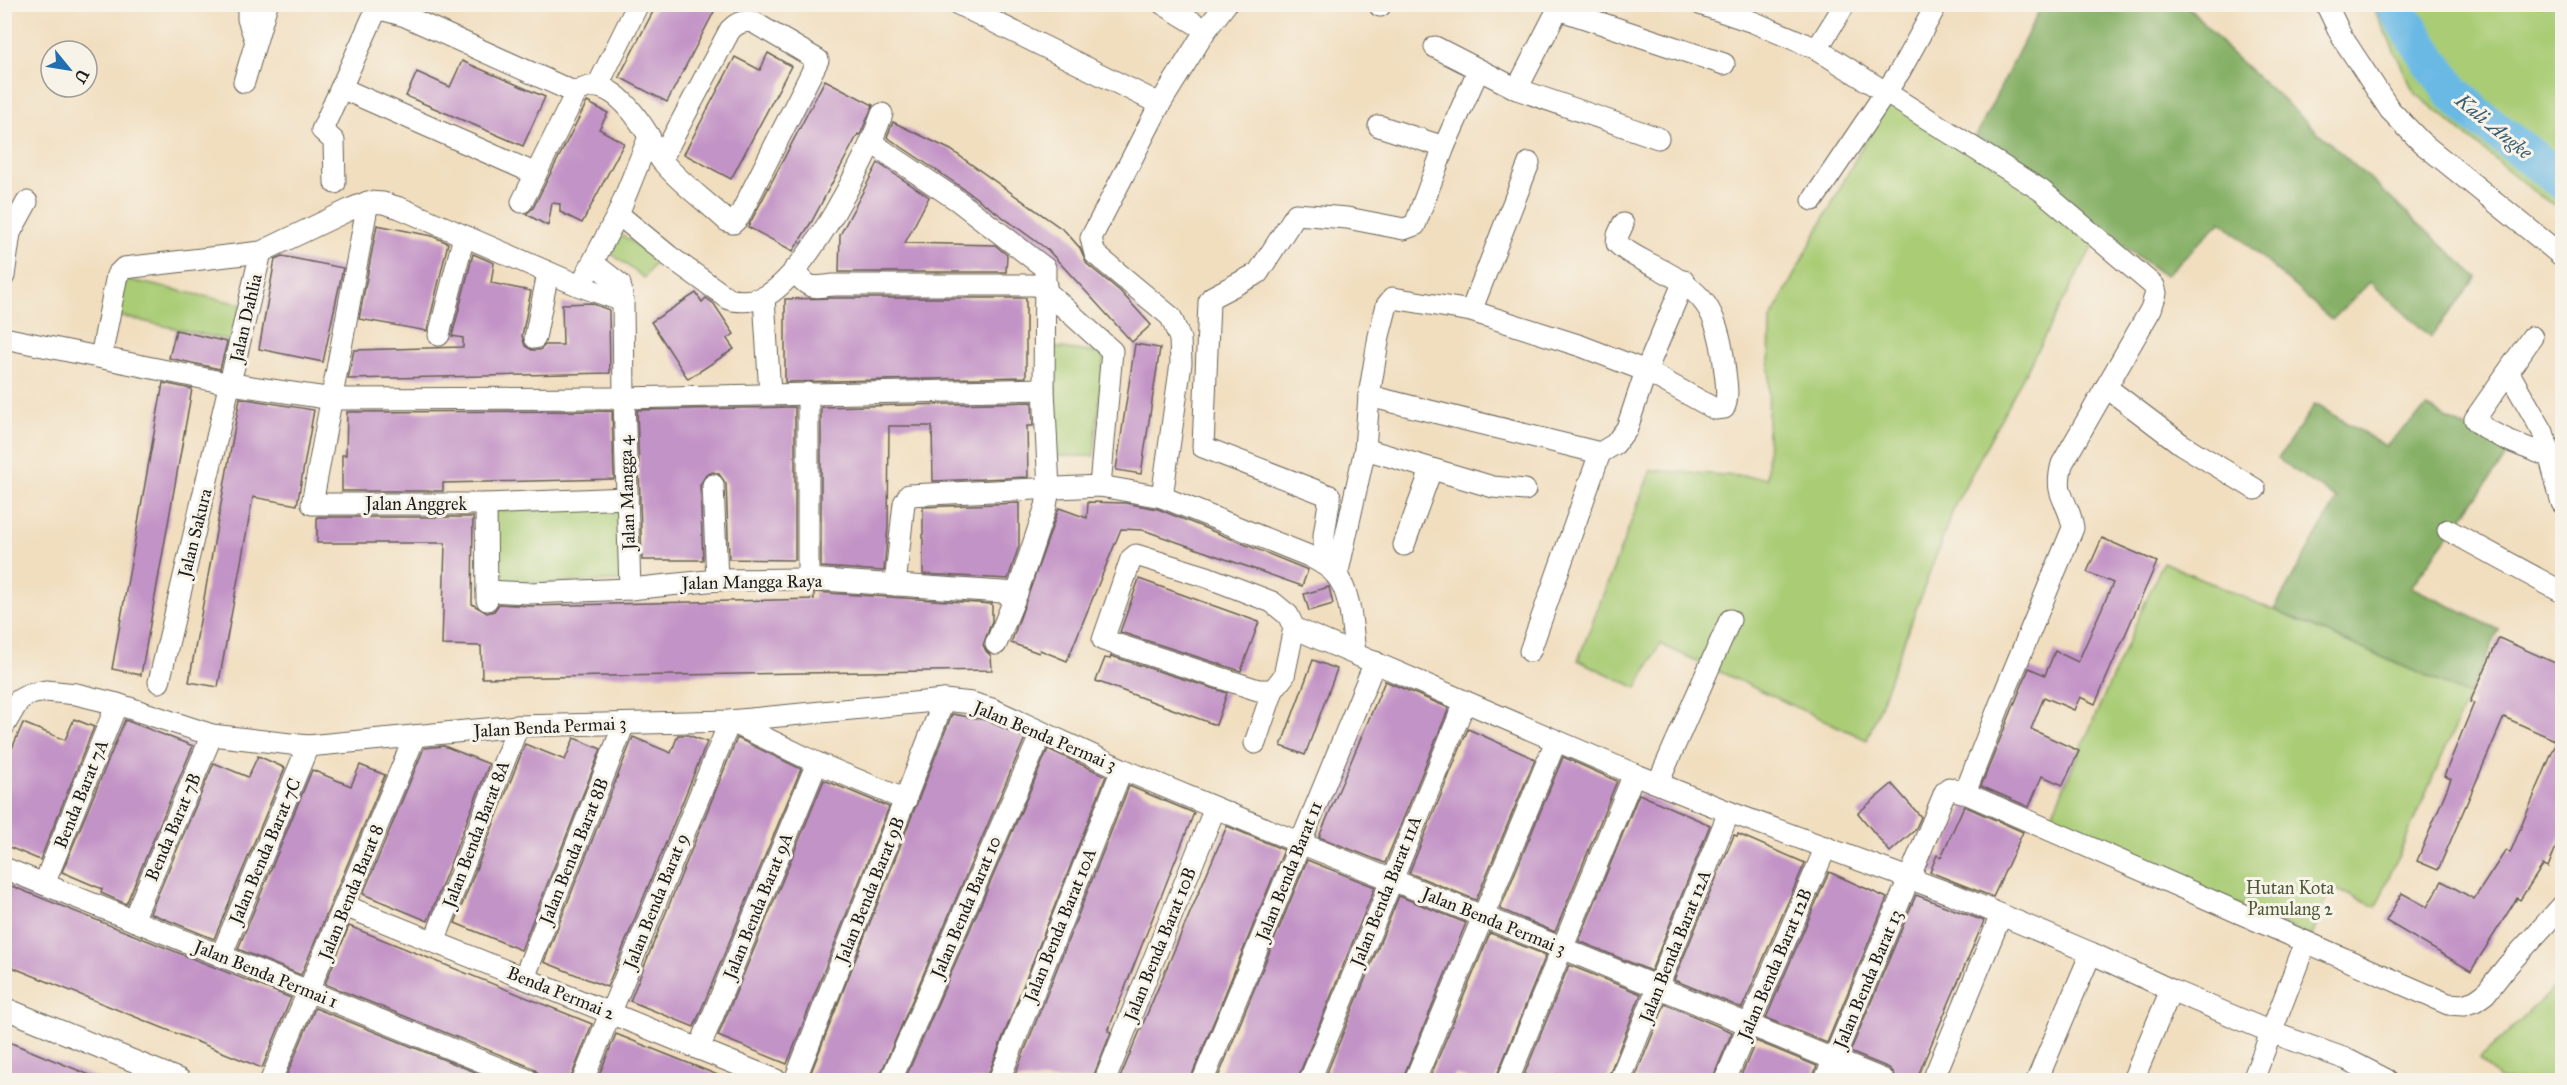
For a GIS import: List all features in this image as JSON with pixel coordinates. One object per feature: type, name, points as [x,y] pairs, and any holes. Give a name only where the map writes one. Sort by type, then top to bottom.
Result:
[{"type":"street","points":[[248,4],[248,19],[255,39]]},
{"type":"street","points":[[244,82],[267,4]]},
{"type":"street","points":[[598,85],[638,4]]},
{"type":"street","points":[[958,4],[1160,104]]},
{"type":"street","points":[[1163,4],[1206,30]]},
{"type":"street","points":[[1162,497],[1181,363],[1177,329],[1171,317],[1095,254],[1091,244],[1093,233],[1160,104],[1206,30],[1226,4]]},
{"type":"street","points":[[1701,4],[1753,22],[1817,49],[2042,191],[2154,286],[2156,294],[2151,309],[2062,464],[2058,490],[2072,519],[2073,528],[2070,540],[2002,699],[1965,793],[2306,944],[2448,1004],[2463,1005],[2485,994],[2562,906]]},
{"type":"street","points":[[1817,49],[1845,4]]},
{"type":"street","points":[[1813,200],[1886,92],[1937,4]]},
{"type":"street","points":[[2326,4],[2342,37],[2390,110],[2422,143],[2562,256]]},
{"type":"street","points":[[335,183],[334,141],[322,130],[340,88],[369,6],[406,10],[576,93]]},
{"type":"street","points":[[1517,89],[1558,9],[1724,64]]},
{"type":"street","points":[[522,202],[576,93],[589,85],[598,85],[609,91],[634,113],[661,160],[727,221],[733,223],[739,217],[818,60],[753,22],[746,21],[736,24],[730,30],[661,160]]},
{"type":"street","points":[[1435,48],[1460,58],[1478,71],[1517,89],[1658,138]]},
{"type":"street","points":[[1355,653],[1349,609],[1330,570],[1324,535],[1330,496],[1204,448],[1209,302],[1212,297],[1258,273],[1296,214],[1347,218],[1404,229],[1414,225],[1444,147],[1478,71]]},
{"type":"street","points":[[340,88],[536,174]]},
{"type":"street","points":[[618,214],[669,256],[729,299],[736,301],[764,297],[794,270],[818,240],[872,143],[882,114]]},
{"type":"street","points":[[1379,126],[1444,147]]},
{"type":"street","points":[[580,286],[618,214],[649,137]]},
{"type":"street","points":[[872,143],[957,200],[1042,263],[1045,268],[1044,389],[1049,489],[1046,506],[1017,593],[996,644]]},
{"type":"street","points":[[1471,311],[1529,163]]},
{"type":"street","points":[[4,276],[10,233],[27,202]]},
{"type":"street","points":[[101,357],[115,282],[120,270],[261,252],[368,202],[400,208],[548,273],[623,301],[620,284],[593,263]]},
{"type":"street","points":[[333,399],[368,202]]},
{"type":"street","points":[[1330,570],[1365,450],[1369,396],[1379,336],[1389,301],[1397,298],[1471,311],[1581,346],[1646,371],[1715,409],[1724,408],[1726,404],[1722,348],[1716,323],[1706,306],[1684,281],[1621,247],[1616,239],[1623,224]]},
{"type":"street","points":[[439,335],[464,236]]},
{"type":"street","name":"Jalan Dahlia","points":[[231,384],[261,252]]},
{"type":"street","points":[[794,270],[806,285],[813,288],[833,285],[1046,288],[1112,351],[1100,486]]},
{"type":"street","points":[[535,338],[548,273]]},
{"type":"street","points":[[1530,651],[1600,453],[1615,444],[1625,434],[1646,371],[1684,281]]},
{"type":"street","points":[[764,297],[770,394]]},
{"type":"street","name":"Jalan Mangga 4","points":[[623,301],[630,589]]},
{"type":"street","points":[[4,338],[231,384],[333,399],[624,398],[1044,389]]},
{"type":"street","points":[[2532,338],[2476,416],[2476,422],[2525,448],[2551,457]]},
{"type":"street","points":[[2509,373],[2532,409],[2551,457],[2562,504]]},
{"type":"street","name":"Jalan Sakura","points":[[159,682],[231,384]]},
{"type":"street","points":[[2106,387],[2187,448],[2255,489]]},
{"type":"street","points":[[808,393],[808,579]]},
{"type":"street","points":[[1369,396],[1600,453]]},
{"type":"street","name":"Jalan Anggrek","points":[[333,399],[312,504],[486,504],[627,498]]},
{"type":"street","points":[[1365,450],[1493,487],[1525,490]]},
{"type":"street","points":[[1404,545],[1431,470]]},
{"type":"street","points":[[713,484],[717,580]]},
{"type":"street","points":[[896,585],[904,503],[909,495],[1100,486],[1162,497],[1309,556],[1330,570]]},
{"type":"street","name":"Jalan Mangga Raya","points":[[486,504],[487,596],[630,589],[717,580],[808,579],[1017,593]]},
{"type":"street","points":[[2448,530],[2562,592]]},
{"type":"street","points":[[1255,743],[1273,690],[1284,676],[1294,628],[1288,615],[1272,602],[1207,577],[1136,555],[1131,559],[1101,638],[1104,641],[1258,690],[1273,690]]},
{"type":"street","points":[[1658,783],[1730,620]]},
{"type":"street","points":[[1294,628],[1634,774],[1729,812],[1910,877],[2273,1033],[2346,1059],[2387,1080]]},
{"type":"street","name":"Jalan Benda Barat 11","points":[[1203,1080],[1375,662]]},
{"type":"street","name":"Jalan Benda Permai 3","points":[[4,726],[19,700],[30,694],[46,691],[76,694],[117,704],[212,735],[308,747],[518,726],[730,721],[944,700],[972,703],[992,709],[1041,734],[1215,808],[1884,1080]]},
{"type":"street","name":"Jalan Benda Barat 9B","points":[[795,1080],[944,700]]},
{"type":"street","name":"Jalan Benda Barat 11A","points":[[1310,1080],[1465,702]]},
{"type":"street","name":"Benda Barat 7A","points":[[44,884],[117,704]]},
{"type":"street","points":[[730,721],[817,763],[906,801]]},
{"type":"street","name":"Jalan Benda Barat 9","points":[[583,1080],[730,721]]},
{"type":"street","name":"Jalan Benda Barat 8B","points":[[524,978],[624,724]]},
{"type":"street","name":"Jalan Benda Barat 8A","points":[[434,942],[518,726]]},
{"type":"street","name":"Jalan Benda Barat 10","points":[[891,1080],[1041,734]]},
{"type":"street","name":"Benda Barat 7B","points":[[134,920],[212,735]]},
{"type":"street","name":"Jalan Benda Barat 8","points":[[271,1080],[415,736]]},
{"type":"street","points":[[1415,1080],[1556,741]]},
{"type":"street","name":"Jalan Benda Barat 7C","points":[[221,956],[308,747]]},
{"type":"street","name":"Jalan Benda Barat 9A","points":[[699,1049],[817,763]]},
{"type":"street","name":"Jalan Benda Barat 10A","points":[[999,1080],[1122,769]]},
{"type":"street","points":[[1508,1080],[1634,774]]},
{"type":"street","name":"Jalan Benda Barat 13","points":[[1826,1080],[1946,791],[1949,788],[1965,793]]},
{"type":"street","name":"Jalan Benda Barat 10B","points":[[1105,1080],[1215,808]]},
{"type":"street","name":"Jalan Benda Barat 12A","points":[[1620,1080],[1660,988],[1729,812]]},
{"type":"street","name":"Jalan Benda Barat 12B","points":[[1725,1080],[1826,847]]},
{"type":"street","name":"Jalan Benda Permai 1","points":[[4,868],[528,1080]]},
{"type":"street","name":"Benda Permai 2","points":[[345,906],[776,1080]]},
{"type":"street","points":[[1933,1080],[2001,915]]},
{"type":"street","points":[[2253,1080],[2306,944]]},
{"type":"street","points":[[2037,1080],[2091,953]]},
{"type":"street","points":[[2133,1080],[2170,990]]},
{"type":"street","points":[[4,1008],[180,1080]]},
{"type":"green space","points":[[2042,5],[2187,5],[2229,51],[2477,277],[2431,337],[2370,282],[2332,320],[2221,221],[2165,276],[1974,140]]},
{"type":"green space","points":[[2372,5],[2562,5],[2562,209],[2538,195],[2414,92]]},
{"type":"green space","points":[[1887,100],[2101,230],[1955,505],[1867,740],[1660,644],[1637,688],[1578,660],[1651,470],[1767,478],[1770,320]]},
{"type":"green space","points":[[621,234],[657,260],[644,278],[608,251]]},
{"type":"green space","points":[[125,279],[241,304],[233,341],[119,316]]},
{"type":"green space","points":[[1054,347],[1104,354],[1094,456],[1056,456]]},
{"type":"green space","points":[[2315,404],[2385,446],[2427,407],[2509,453],[2411,587],[2499,630],[2469,695],[2274,610],[2337,499],[2278,459]]},
{"type":"green space","points":[[620,506],[622,581],[494,584],[494,511]]},
{"type":"green space","name":"Hutan Kota Pamulang 2","points":[[2163,562],[2469,695],[2376,907],[2330,887],[2312,937],[2049,821]]},
{"type":"green space","points":[[2562,980],[2562,1080],[2499,1080],[2480,1059]]},
{"type":"building","points":[[657,4],[718,4],[667,102],[619,77]]},
{"type":"building","points":[[768,53],[791,66],[731,179],[684,154],[735,57],[760,70]]},
{"type":"building","points":[[462,61],[545,97],[523,146],[406,96],[417,72],[450,87]]},
{"type":"building","points":[[825,80],[873,105],[860,135],[858,134],[812,221],[793,251],[748,227]]},
{"type":"building","points":[[587,102],[608,113],[599,129],[624,143],[582,223],[560,212],[560,204],[552,203],[548,226],[526,214],[533,208]]},
{"type":"building","points":[[893,122],[951,150],[1065,231],[1080,248],[1087,264],[1120,291],[1151,325],[1132,342],[1048,250],[887,137]]},
{"type":"building","points":[[878,163],[929,197],[905,243],[995,245],[1007,255],[1006,272],[839,272],[840,235]]},
{"type":"building","points":[[377,225],[432,236],[448,243],[427,331],[359,319]]},
{"type":"building","points":[[473,254],[494,263],[491,283],[531,291],[522,336],[525,346],[532,350],[540,350],[545,345],[563,345],[562,304],[591,303],[609,310],[610,373],[348,379],[354,350],[463,347],[463,338],[452,336]]},
{"type":"building","points":[[282,256],[343,268],[323,362],[259,349],[275,259]]},
{"type":"building","points":[[696,293],[702,302],[706,298],[714,304],[734,334],[727,339],[734,349],[688,379],[651,322]]},
{"type":"building","points":[[1026,298],[1026,377],[785,382],[785,299]]},
{"type":"building","points":[[176,330],[227,342],[220,369],[169,358]]},
{"type":"building","points":[[1135,344],[1160,348],[1141,474],[1116,470]]},
{"type":"building","points":[[163,383],[192,389],[141,675],[112,669]]},
{"type":"building","points":[[240,398],[314,410],[297,505],[253,497],[218,687],[189,682]]},
{"type":"building","points":[[1032,402],[1033,426],[1027,426],[1028,477],[933,481],[932,426],[889,426],[888,527],[884,571],[821,567],[821,407]]},
{"type":"building","points":[[795,407],[795,560],[729,559],[726,484],[719,474],[713,472],[706,475],[700,485],[703,560],[642,560],[637,410]]},
{"type":"building","points":[[612,411],[614,479],[443,483],[443,491],[342,491],[342,455],[346,455],[347,412]]},
{"type":"building","points":[[1088,502],[1125,503],[1158,509],[1308,570],[1302,586],[1143,530],[1121,529],[1067,661],[1040,650],[1039,653],[1011,643],[1059,508],[1087,518]]},
{"type":"building","points":[[1019,503],[1019,546],[1008,579],[923,574],[923,507]]},
{"type":"building","points":[[317,517],[473,517],[472,604],[487,613],[494,611],[499,604],[531,606],[814,599],[814,592],[992,604],[992,621],[983,645],[991,656],[992,670],[482,678],[481,646],[442,645],[445,543],[317,543]]},
{"type":"building","points":[[2102,538],[2157,562],[2095,704],[2080,697],[2074,710],[2044,697],[2031,729],[2079,751],[2063,785],[2042,776],[2029,807],[1981,786],[2029,668],[2045,675],[2055,651],[2078,662],[2113,583],[2087,572]]},
{"type":"building","points":[[1139,579],[1259,622],[1241,671],[1120,632]]},
{"type":"building","points":[[1329,587],[1333,604],[1309,611],[1304,594]]},
{"type":"building","points":[[2499,638],[2562,666],[2562,832],[2548,867],[2543,865],[2520,900],[2517,898],[2471,971],[2386,921],[2402,893],[2427,907],[2442,881],[2474,899],[2506,850],[2510,853],[2557,741],[2504,717],[2438,870],[2417,861],[2451,779],[2444,776],[2474,703],[2470,702]]},
{"type":"building","points":[[1111,656],[1227,693],[1216,725],[1096,681],[1105,658],[1110,659]]},
{"type":"building","points":[[1313,660],[1337,669],[1305,755],[1281,746]]},
{"type":"building","points":[[1385,681],[1449,708],[1385,863],[1319,837]]},
{"type":"building","points":[[952,714],[986,720],[1025,738],[878,1080],[808,1080]]},
{"type":"building","points":[[74,719],[94,727],[40,860],[4,845],[4,767],[23,723],[65,740]]},
{"type":"building","points":[[125,720],[193,746],[126,904],[101,893],[102,889],[62,872]]},
{"type":"building","points":[[1468,729],[1535,759],[1476,900],[1409,873]]},
{"type":"building","points":[[678,735],[688,735],[707,742],[607,987],[544,962],[633,737],[671,753]]},
{"type":"building","points":[[574,738],[601,749],[521,950],[455,923],[525,744],[565,760]]},
{"type":"building","points":[[737,738],[801,769],[694,1027],[630,1001]]},
{"type":"building","points":[[444,746],[489,764],[428,921],[363,894],[424,748]]},
{"type":"building","points":[[1048,749],[1106,776],[986,1080],[915,1080],[906,1077]]},
{"type":"building","points":[[258,756],[285,768],[214,939],[150,913],[214,763],[248,777]]},
{"type":"building","points":[[1563,757],[1617,781],[1555,932],[1500,909]]},
{"type":"building","points":[[360,765],[385,775],[301,975],[238,949],[312,770],[351,786]]},
{"type":"building","points":[[824,780],[889,807],[787,1064],[718,1036]]},
{"type":"building","points":[[1892,784],[1921,817],[1915,830],[1890,852],[1858,813]]},
{"type":"building","points":[[1129,786],[1194,813],[1108,1031],[1111,1032],[1092,1080],[1013,1080]]},
{"type":"building","points":[[1639,794],[1710,825],[1651,971],[1579,941]]},
{"type":"building","points":[[1964,806],[2023,832],[1993,897],[1930,872],[1937,855],[1941,857]]},
{"type":"building","points":[[1227,826],[1284,850],[1190,1080],[1119,1080]]},
{"type":"building","points":[[1738,834],[1805,863],[1742,1008],[1674,980],[1734,835]]},
{"type":"building","points":[[1307,860],[1375,887],[1297,1080],[1217,1080]]},
{"type":"building","points":[[1829,872],[1887,898],[1827,1043],[1766,1018]]},
{"type":"building","points":[[4,883],[291,998],[262,1068],[4,964]]},
{"type":"building","points":[[1916,895],[1984,921],[1916,1080],[1896,1080],[1889,1068],[1850,1052]]},
{"type":"building","points":[[1399,896],[1466,923],[1402,1080],[1324,1080]]},
{"type":"building","points":[[349,926],[592,1024],[570,1080],[540,1080],[533,1068],[325,984]]},
{"type":"building","points":[[1490,933],[1546,955],[1495,1080],[1470,1080],[1455,1074],[1453,1080],[1429,1080]]},
{"type":"building","points":[[1569,965],[1641,994],[1607,1080],[1573,1080],[1557,1074],[1554,1080],[1522,1080]]},
{"type":"building","points":[[1665,1004],[1732,1032],[1712,1080],[1634,1080]]},
{"type":"building","points":[[315,1008],[495,1080],[294,1080],[286,1077]]},
{"type":"building","points":[[616,1034],[730,1080],[597,1080]]},
{"type":"building","points":[[4,1040],[102,1080],[26,1080],[4,1072]]},
{"type":"building","points":[[1756,1041],[1817,1066],[1812,1080],[1739,1080]]},
{"type":"waterway","name":"Kali Angke","points":[[2393,4],[2451,91],[2474,113],[2562,181]]}]
